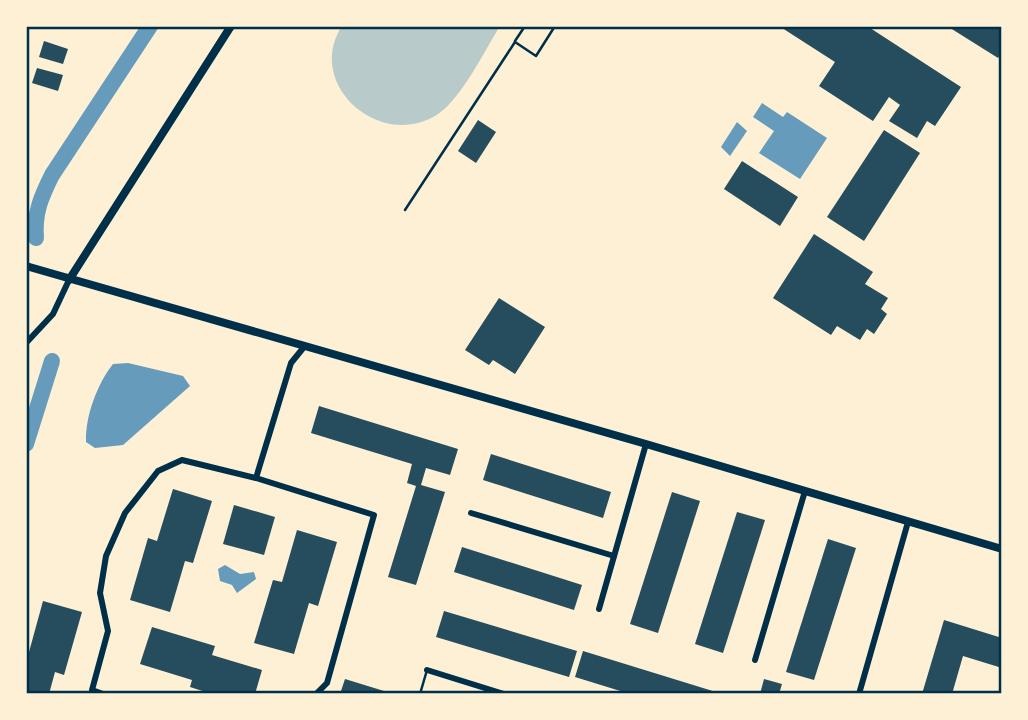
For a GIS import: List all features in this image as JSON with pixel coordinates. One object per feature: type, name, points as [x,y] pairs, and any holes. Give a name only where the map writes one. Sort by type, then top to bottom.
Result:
[{"type":"street","points":[[26,343],[53,314],[69,279],[231,26]]},
{"type":"street","points":[[26,267],[1002,549]]},
{"type":"street","points":[[256,478],[291,363],[303,347]]},
{"type":"street","points":[[598,609],[646,444]]},
{"type":"street","points":[[103,694],[91,692],[108,631],[100,593],[106,556],[125,513],[158,471],[182,460],[256,478],[374,515],[327,683],[316,694]]},
{"type":"street","points":[[755,660],[805,491]]},
{"type":"street","points":[[471,513],[614,556]]},
{"type":"street","points":[[859,694],[908,522]]},
{"type":"street","points":[[427,670],[504,694]]},
{"type":"lane","points":[[420,694],[427,670]]},
{"type":"path","points":[[405,209],[525,26]]},
{"type":"path","points":[[515,42],[536,56],[555,26]]},
{"type":"shaded area","points":[[342,26],[500,26],[464,86],[447,107],[416,124],[394,124],[373,118],[354,106],[341,89],[333,70],[333,48]]},
{"type":"water","points":[[762,103],[783,117],[787,112],[827,138],[800,179],[759,153],[774,131],[753,117]]},
{"type":"water","points":[[737,122],[747,131],[730,156],[721,147]]},
{"type":"water","points":[[128,363],[183,376],[190,386],[123,445],[95,448],[86,442],[93,401],[113,364]]},
{"type":"water","points":[[225,565],[240,574],[254,572],[256,579],[237,593],[232,585],[220,581],[218,569]]},
{"type":"building","points":[[779,26],[867,26],[961,87],[935,126],[927,121],[917,138],[889,121],[900,105],[889,97],[873,121],[819,86],[835,62]]},
{"type":"building","points":[[947,26],[1002,26],[1002,52],[998,58]]},
{"type":"building","points":[[44,41],[68,49],[63,64],[39,57]]},
{"type":"building","points":[[37,68],[63,75],[58,91],[32,83]]},
{"type":"building","points":[[478,120],[496,132],[476,163],[458,151]]},
{"type":"building","points":[[884,130],[920,153],[864,241],[827,217]]},
{"type":"building","points":[[742,161],[798,197],[780,226],[724,189]]},
{"type":"building","points":[[814,234],[873,272],[865,284],[888,298],[881,309],[887,314],[874,334],[867,329],[860,340],[837,326],[831,335],[773,298]]},
{"type":"building","points":[[499,298],[545,327],[515,374],[493,360],[489,365],[465,350]]},
{"type":"building","points":[[319,406],[458,449],[450,475],[426,468],[421,485],[445,492],[416,585],[388,577],[416,486],[407,483],[412,464],[311,433]]},
{"type":"building","points":[[491,454],[611,492],[603,518],[483,480]]},
{"type":"building","points":[[173,489],[212,501],[193,563],[185,561],[170,612],[130,600],[148,538],[157,541]]},
{"type":"building","points":[[672,492],[700,501],[658,633],[630,624]]},
{"type":"building","points":[[234,505],[275,517],[264,555],[223,544]]},
{"type":"building","points":[[737,512],[765,520],[723,653],[695,644]]},
{"type":"building","points":[[297,530],[337,542],[318,606],[309,603],[294,654],[254,643],[273,580],[282,582]]},
{"type":"building","points":[[828,539],[856,548],[814,680],[786,672]]},
{"type":"building","points":[[462,547],[582,585],[574,610],[454,572]]},
{"type":"building","points":[[43,601],[82,612],[64,675],[55,672],[49,694],[26,694],[26,652],[29,652]]},
{"type":"building","points":[[444,611],[577,651],[569,677],[436,637]]},
{"type":"building","points":[[944,620],[1002,638],[1002,668],[963,656],[952,694],[922,694]]},
{"type":"building","points":[[152,627],[215,646],[212,655],[262,670],[255,694],[212,694],[190,687],[192,680],[140,664]]},
{"type":"building","points":[[583,651],[716,692],[630,694],[575,677]]},
{"type":"building","points":[[345,679],[384,691],[383,694],[340,694]]},
{"type":"building","points":[[764,679],[782,684],[779,694],[760,694]]},
{"type":"waterway","points":[[36,238],[39,205],[52,175],[150,26]]},
{"type":"waterway","points":[[26,444],[52,361]]}]
